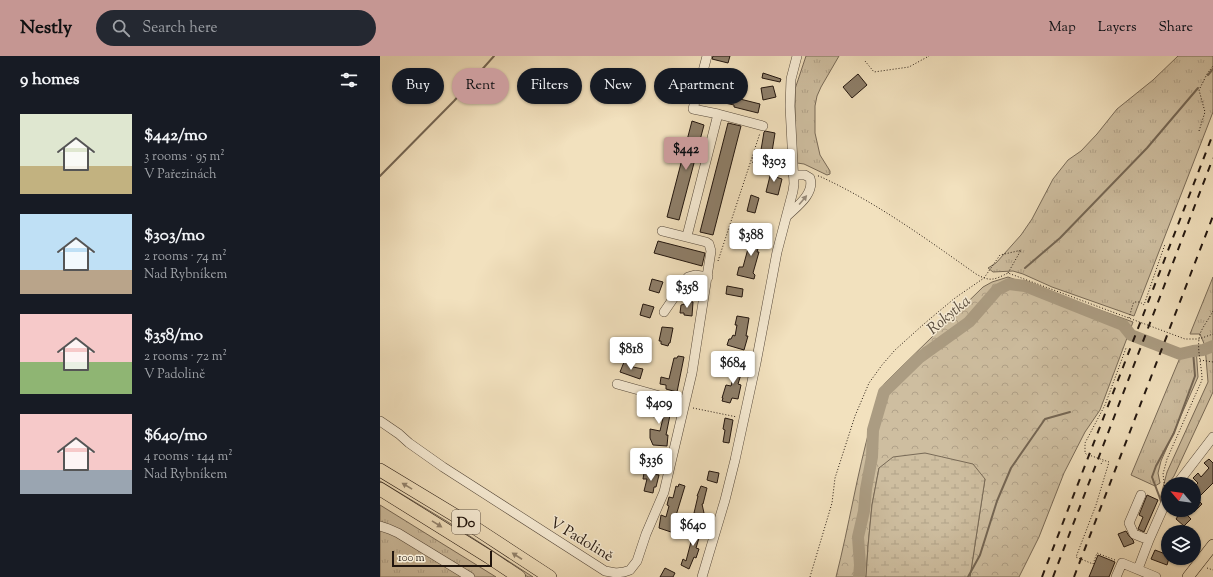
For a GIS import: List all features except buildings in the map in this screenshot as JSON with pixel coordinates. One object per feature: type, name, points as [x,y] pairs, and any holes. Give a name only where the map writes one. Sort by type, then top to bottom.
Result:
[{"type":"highway","name":"D0","points":[[380,470],[442,507],[550,577]]},
{"type":"highway","name":"D0","points":[[380,489],[519,577]]},
{"type":"main road","points":[[1188,577],[1213,545]]},
{"type":"street","points":[[708,56],[693,109],[762,126]]},
{"type":"street","points":[[702,577],[725,500],[735,460],[756,363],[777,252],[793,191],[794,175],[790,106],[791,79],[797,56]]},
{"type":"street","points":[[687,236],[718,114]]},
{"type":"street","points":[[785,217],[804,200],[812,184],[810,178],[805,175],[794,175]]},
{"type":"street","name":"V Padolině","points":[[380,421],[422,453],[604,571],[616,573],[630,570],[639,556],[646,534],[664,492],[687,405],[711,250],[709,244],[704,241],[662,231]]},
{"type":"street","points":[[664,312],[688,277],[708,277]]},
{"type":"street","points":[[617,384],[687,405]]},
{"type":"street","points":[[1182,477],[1213,437]]},
{"type":"street","points":[[1141,495],[1129,523],[1134,534],[1148,540]]},
{"type":"street","points":[[1138,569],[1148,540],[1161,511]]},
{"type":"street","points":[[380,526],[403,536],[470,577]]},
{"type":"street","points":[[1116,577],[1122,563],[1156,577]]},
{"type":"path","points":[[865,61],[874,72],[887,71],[909,67],[929,56]]},
{"type":"path","points":[[1199,131],[1205,112],[1199,90],[1213,66]]},
{"type":"path","points":[[718,260],[762,126]]},
{"type":"path","points":[[752,158],[793,163]]},
{"type":"path","points":[[751,162],[759,165],[769,161]]},
{"type":"path","points":[[810,178],[820,176],[866,200],[894,217],[984,278],[990,280],[996,279],[1008,273],[1022,250],[1000,255],[984,278],[955,298],[920,327],[882,365],[869,383],[855,416],[835,478],[832,503],[811,576]]},
{"type":"path","points":[[1129,319],[1134,302],[1140,302],[1144,305],[1165,244]]},
{"type":"path","points":[[719,245],[723,246]]},
{"type":"path","points":[[1008,273],[1185,339],[1199,339],[1213,334]]},
{"type":"path","points":[[1164,477],[1164,467],[1167,459],[1202,380],[1199,356],[1199,339],[1200,334],[1213,311]]},
{"type":"path","points":[[1117,561],[1097,553],[1093,564],[1076,557],[1096,505],[1109,462],[1086,454],[1085,443],[1105,405],[1126,348]]},
{"type":"path","points":[[1200,360],[1213,362]]},
{"type":"path","points":[[687,405],[702,410],[744,418]]},
{"type":"path","points":[[702,410],[703,406]]},
{"type":"path","points":[[726,414],[727,410]]},
{"type":"path","points":[[1102,464],[1103,460]]},
{"type":"path","points":[[1204,566],[1213,570]]},
{"type":"green space","points":[[806,56],[839,56],[821,87],[815,106],[815,133],[820,155],[830,171],[830,174],[827,175],[804,164],[797,163],[795,136],[795,89]]},
{"type":"green space","points":[[1178,56],[1213,56],[1213,112],[1134,316],[1052,287],[1023,274],[1013,271],[993,272],[988,268],[996,263],[1021,235],[1032,219],[1053,179],[1068,160],[1081,151],[1117,109],[1153,80]]},
{"type":"green space","points":[[1008,277],[1133,322],[1100,410],[1085,432],[1064,473],[1039,537],[1019,577],[970,577],[985,479],[879,468],[872,505],[866,577],[836,577],[866,443],[876,403],[882,388],[885,383],[983,287],[992,282]]},
{"type":"green space","points":[[1213,277],[1213,392],[1174,476],[1166,477],[1208,382],[1205,346],[1200,334],[1190,334]]},
{"type":"green space","points":[[1196,347],[1198,377],[1161,461],[1158,473],[1160,483],[1155,486],[1131,475],[1184,348]]},
{"type":"green space","points":[[925,453],[973,464],[985,479],[970,577],[866,577],[872,505],[879,468],[893,457]]},
{"type":"green space","points":[[380,481],[448,522],[533,577],[528,577],[380,484]]},
{"type":"green space","points":[[380,505],[496,577],[380,577]]},
{"type":"waterway","points":[[380,176],[454,101],[494,56]]},
{"type":"waterway","points":[[1208,75],[1213,69]]},
{"type":"waterway","points":[[1025,268],[1060,238],[1147,148],[1198,88]]},
{"type":"waterway","name":"Rokytka","points":[[1009,284],[1012,279]]},
{"type":"waterway","name":"Rokytka","points":[[859,577],[860,565],[858,537],[864,511],[866,489],[872,457],[873,430],[884,392],[919,358],[969,322],[997,290],[1009,284],[1025,286],[1123,325],[1131,335],[1180,354],[1203,350],[1213,346]]},
{"type":"waterway","points":[[1161,501],[1152,477],[1156,466],[1174,433],[1195,376],[1193,351]]},
{"type":"waterway","points":[[968,577],[980,555],[997,501],[1011,468],[1045,419],[1070,412]]},
{"type":"railway","points":[[1042,577],[1213,134]]},
{"type":"railway","points":[[1053,577],[1213,158]]},
{"type":"railway","points":[[1074,577],[1213,216]]}]
